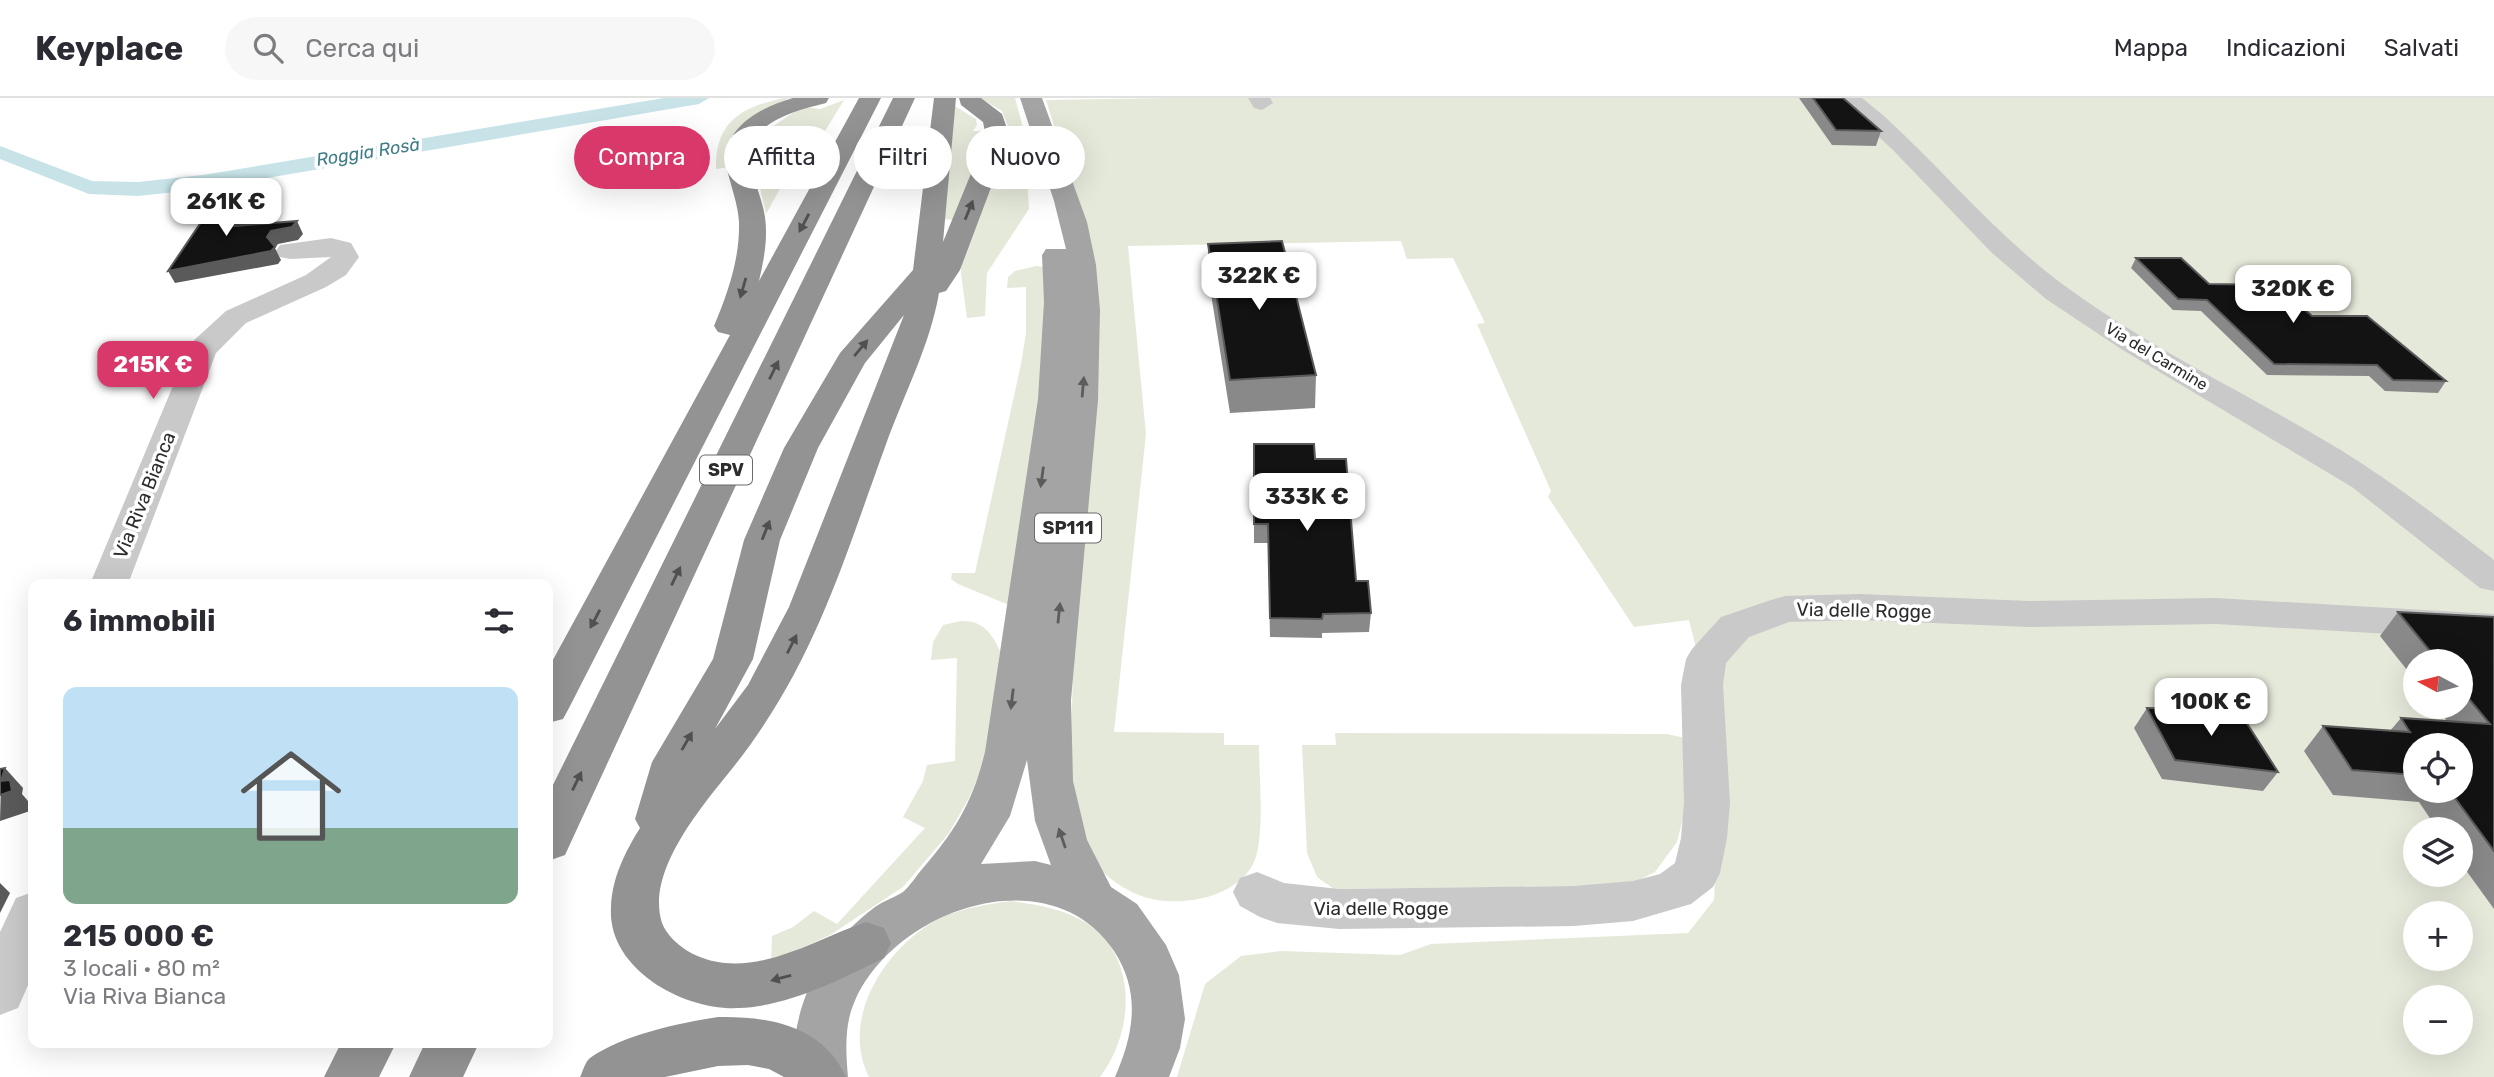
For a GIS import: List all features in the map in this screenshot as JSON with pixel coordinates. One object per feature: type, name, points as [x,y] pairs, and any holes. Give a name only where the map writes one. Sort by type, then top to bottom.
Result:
[{"type":"highway","points":[[672,472],[671,432],[728,328],[751,255],[751,218],[738,161],[738,145],[750,129],[766,117],[818,98]]},
{"type":"highway","name":"SPV","points":[[553,698],[870,98]]},
{"type":"highway","name":"SPV","points":[[553,832],[904,98]]},
{"type":"highway","points":[[650,852],[680,803],[750,716],[796,635],[830,555],[924,285],[957,99],[995,119],[997,141],[946,270],[924,285],[851,360],[801,448],[762,540],[733,659],[674,762],[635,904],[638,925],[654,953],[682,975],[718,986],[759,984],[819,965],[866,943]]},
{"type":"highway","points":[[607,1077],[644,1058],[677,1047],[734,1040],[763,1044],[795,1055],[813,1067],[820,1077]]},
{"type":"highway","points":[[351,1077],[366,1048]]},
{"type":"highway","points":[[436,1077],[450,1048]]},
{"type":"main road","name":"SP111","points":[[1031,98],[1039,126]]},
{"type":"main road","name":"SP111","points":[[924,901],[954,866],[987,816],[1006,752],[1058,344],[1059,305],[1050,189]]},
{"type":"main road","name":"SP111","points":[[1065,189],[1077,233],[1087,320],[1081,418],[1049,711],[1049,777],[1063,845],[1093,899]]},
{"type":"main road","name":"SP111","points":[[820,1077],[822,1022],[832,993],[866,943],[884,927],[924,901],[958,888],[993,881],[1029,881],[1062,886],[1093,899],[1117,916],[1140,943],[1155,976],[1160,1014],[1153,1054],[1142,1077]]},
{"type":"street","name":"Via del Carmine","points":[[1848,98],[1889,134],[1997,242],[2054,292],[2112,330],[2365,481],[2494,579]]},
{"type":"street","name":"Via Riva Bianca","points":[[110,579],[202,350],[236,317],[316,281],[336,269],[345,257],[341,249],[331,246],[290,251]]},
{"type":"street","name":"Via delle Rogge","points":[[1257,892],[1277,903],[1339,909],[1574,906],[1648,899],[1674,890],[1696,873],[1704,838],[1707,803],[1702,685],[1706,659],[1735,627],[1785,609],[1860,607],[2029,614],[2216,611],[2494,628]]},
{"type":"street","points":[[0,992],[28,925]]},
{"type":"street","points":[[0,997],[28,998]]},
{"type":"shaded area","points":[[784,98],[794,98],[786,99],[787,103],[772,109],[759,126],[728,126],[743,112]]},
{"type":"shaded area","points":[[980,98],[1015,98],[1022,126],[1008,126],[1002,111]]},
{"type":"shaded area","points":[[2494,98],[2494,1077],[1177,1077],[1205,984],[1241,956],[1281,951],[1400,955],[1431,944],[1688,933],[1714,900],[1721,747],[1689,620],[1634,627],[1548,497],[1551,491],[1477,324],[1485,323],[1453,258],[1407,259],[1401,241],[1128,246],[1146,434],[1114,732],[1224,733],[1224,745],[1259,745],[1260,828],[1257,853],[1251,868],[1241,880],[1228,889],[1212,895],[1179,901],[1148,898],[1128,890],[1103,872],[1085,846],[1070,770],[1087,231],[1074,189],[1085,189],[1085,126],[1054,126],[1046,100]]},
{"type":"shaded area","points":[[844,100],[828,126],[774,126],[807,107],[820,109]]},
{"type":"shaded area","points":[[953,105],[976,119],[977,125],[966,126],[967,189],[954,220],[943,219],[946,189],[952,189]]},
{"type":"shaded area","points":[[724,132],[724,168],[716,169],[717,153]]},
{"type":"shaded area","points":[[760,189],[780,189],[766,214]]},
{"type":"shaded area","points":[[985,189],[1028,189],[1029,209],[987,273],[985,316],[967,318],[961,274],[961,247]]},
{"type":"shaded area","points":[[1036,266],[1045,267],[1044,364],[1009,605],[951,579],[952,573],[975,573],[1021,364],[1026,333],[1026,287],[1007,288],[1008,277],[1015,271]]},
{"type":"shaded area","points":[[961,621],[980,625],[1000,651],[985,760],[969,798],[949,833],[903,887],[830,935],[771,962],[772,936],[793,927],[814,911],[837,924],[925,828],[903,817],[923,781],[927,765],[955,761],[957,658],[931,660],[933,642],[943,625]]},
{"type":"shaded area","points":[[1335,733],[1667,734],[1690,739],[1685,810],[1677,842],[1655,872],[1637,881],[1589,886],[1334,889],[1317,877],[1307,853],[1302,745],[1336,745]]},
{"type":"shaded area","points":[[1011,901],[1066,913],[1083,921],[1101,935],[1114,953],[1126,994],[1125,1016],[1112,1058],[1100,1077],[869,1077],[862,1056],[860,1034],[863,1012],[881,972],[895,954],[928,925],[948,915],[968,908]]},
{"type":"building","points":[[1813,98],[1843,98],[1881,131],[1836,130]]},
{"type":"building","points":[[251,202],[234,226],[297,221],[292,227],[271,231],[267,237],[275,247],[271,251],[168,271],[212,206]]},
{"type":"building","points":[[1282,241],[1316,375],[1230,380],[1208,244]]},
{"type":"building","points":[[2136,258],[2181,258],[2209,284],[2276,285],[2312,316],[2367,316],[2446,381],[2393,380],[2377,365],[2274,364],[2207,300],[2178,299]]},
{"type":"building","points":[[1254,444],[1314,444],[1315,459],[1346,459],[1356,581],[1368,581],[1371,613],[1323,614],[1322,619],[1270,618],[1268,524],[1254,524]]},
{"type":"building","points":[[2398,612],[2494,617],[2494,851],[2473,822],[2473,817],[2469,817],[2459,803],[2473,803],[2473,733],[2403,733],[2403,774],[2352,770],[2323,726],[2410,732],[2401,718],[2490,724],[2473,704],[2473,649],[2428,649]]},
{"type":"building","points":[[2147,708],[2239,711],[2278,772],[2175,760]]},
{"type":"building","points":[[5,768],[1,781],[10,780],[12,791],[0,795],[0,769]]},
{"type":"waterway","name":"Roggia Rosà","points":[[0,152],[89,187],[138,189],[203,182],[699,98]]}]
